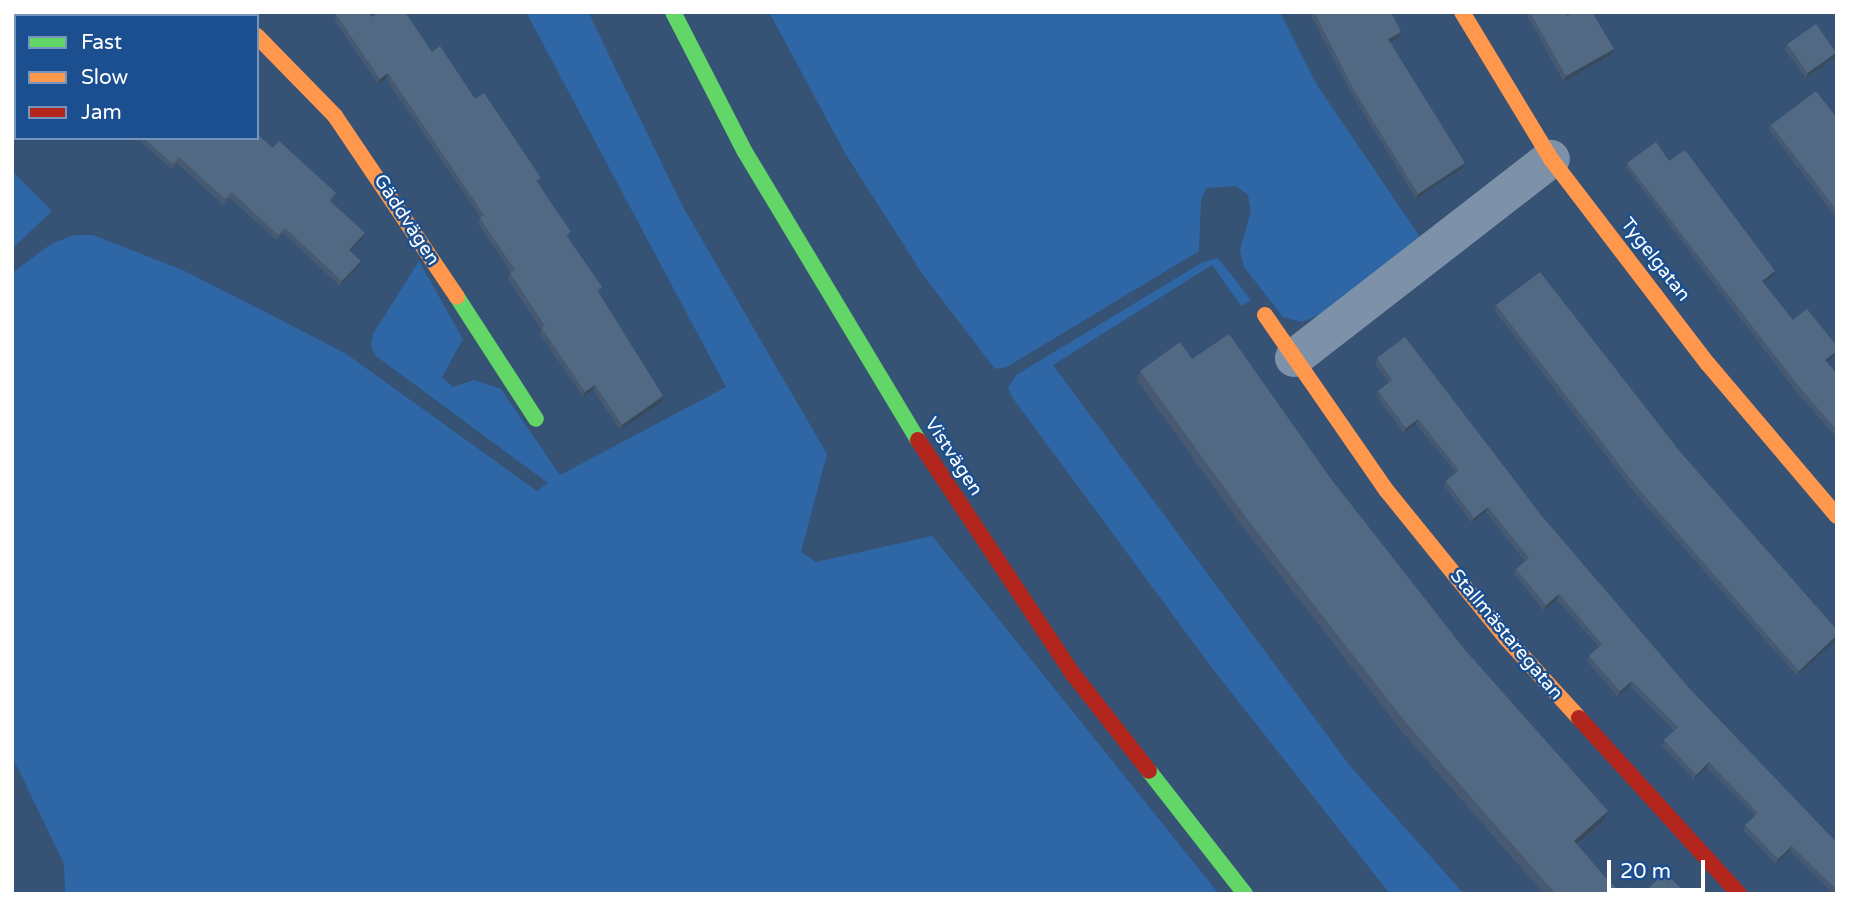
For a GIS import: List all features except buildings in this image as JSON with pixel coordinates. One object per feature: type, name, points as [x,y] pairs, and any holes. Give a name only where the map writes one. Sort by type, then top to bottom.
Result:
[{"type":"street","name":"Vistvägen","points":[[673,12],[745,152],[816,275],[984,545],[1073,674],[1245,894]]},
{"type":"street","name":"Tygelgatan","points":[[1462,12],[1551,159],[1708,364],[1837,516]]},
{"type":"street","name":"Gäddvägen","points":[[259,38],[335,116],[369,161],[536,419]]},
{"type":"street","points":[[1294,358],[1551,159]]},
{"type":"street","name":"Stallmästaregatan","points":[[1265,315],[1387,491],[1506,638],[1739,894]]},
{"type":"shaded area","points":[[526,12],[588,12],[683,207],[827,454],[801,552],[816,562],[932,536],[1219,894],[65,894],[64,864],[12,756],[12,273],[51,244],[74,235],[93,235],[185,271],[345,353],[537,491],[548,483],[376,356],[371,346],[373,334],[419,261],[463,339],[442,377],[453,387],[474,380],[501,389],[560,475],[726,387]]},
{"type":"shaded area","points":[[769,12],[1280,12],[1317,85],[1422,240],[1321,314],[1302,322],[1283,317],[1244,267],[1240,250],[1251,211],[1248,195],[1236,186],[1206,188],[1201,200],[1199,251],[1007,367],[995,369],[923,275],[845,153]]},
{"type":"shaded area","points":[[12,171],[52,211],[12,249]]},
{"type":"shaded area","points":[[1218,258],[1251,300],[1241,306],[1212,265],[1053,365],[1350,766],[1464,894],[1390,894],[1212,668],[1008,388],[1016,375],[1203,262]]},
{"type":"traffic: fast","points":[[673,12],[745,152],[918,440]]},
{"type":"traffic: fast","points":[[457,297],[536,419]]},
{"type":"traffic: fast","points":[[1149,771],[1245,894]]},
{"type":"traffic: slow","points":[[1462,12],[1551,159],[1708,364],[1837,516]]},
{"type":"traffic: slow","points":[[259,38],[335,116],[457,297]]},
{"type":"traffic: slow","points":[[1265,315],[1387,491],[1506,638],[1579,718]]},
{"type":"traffic: jam","points":[[918,440],[1073,674],[1149,771]]},
{"type":"traffic: jam","points":[[1579,718],[1739,894]]}]
